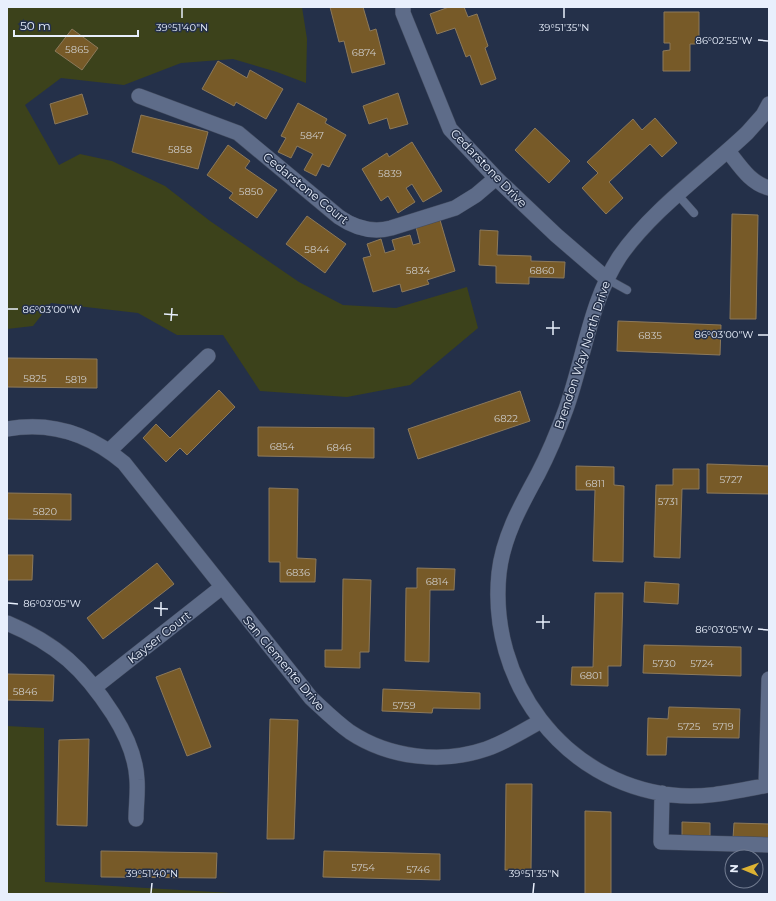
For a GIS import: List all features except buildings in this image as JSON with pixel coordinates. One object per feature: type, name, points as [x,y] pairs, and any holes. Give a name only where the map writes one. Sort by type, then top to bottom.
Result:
[{"type":"street","name":"Cedarstone Drive","points":[[403,7],[403,13],[450,129],[496,178],[556,235],[607,279]]},
{"type":"street","name":"Cedarstone Court","points":[[139,96],[238,133],[339,217],[354,226],[364,229],[381,230],[391,228],[455,208],[476,195],[496,178]]},
{"type":"street","name":"Brendon Way North Drive","points":[[768,785],[711,795],[674,795],[621,782],[593,768],[568,750],[541,721],[517,683],[506,654],[498,617],[499,572],[506,542],[517,514],[545,458],[566,408],[598,300],[607,279],[630,242],[645,225],[728,151],[758,121],[769,104]]},
{"type":"street","points":[[728,151],[747,175],[769,188]]},
{"type":"street","points":[[109,451],[208,356]]},
{"type":"street","name":"San Clemente Drive","points":[[7,429],[34,426],[63,430],[92,440],[109,451],[128,468],[222,588],[322,709],[352,733],[374,744],[410,755],[434,757],[456,756],[488,749],[541,721]]},
{"type":"street","name":"Kayser Court","points":[[95,687],[222,588]]},
{"type":"street","points":[[7,623],[29,633],[56,649],[80,669],[95,687],[117,720],[127,741],[137,779],[136,819]]},
{"type":"street","points":[[768,785],[769,679]]},
{"type":"street","points":[[662,793],[661,842],[769,845]]},
{"type":"lane","points":[[678,195],[694,213]]},
{"type":"lane","points":[[607,279],[627,290]]},
{"type":"green space","points":[[7,7],[302,7],[307,39],[306,83],[277,72],[233,59],[181,63],[124,85],[61,78],[25,105],[59,165],[80,154],[112,161],[165,186],[210,221],[299,282],[343,305],[396,308],[467,287],[478,328],[410,385],[347,397],[260,391],[223,335],[177,335],[138,313],[51,303],[33,326],[7,329]]},
{"type":"green space","points":[[7,726],[44,728],[45,882],[248,894],[7,894]]}]
